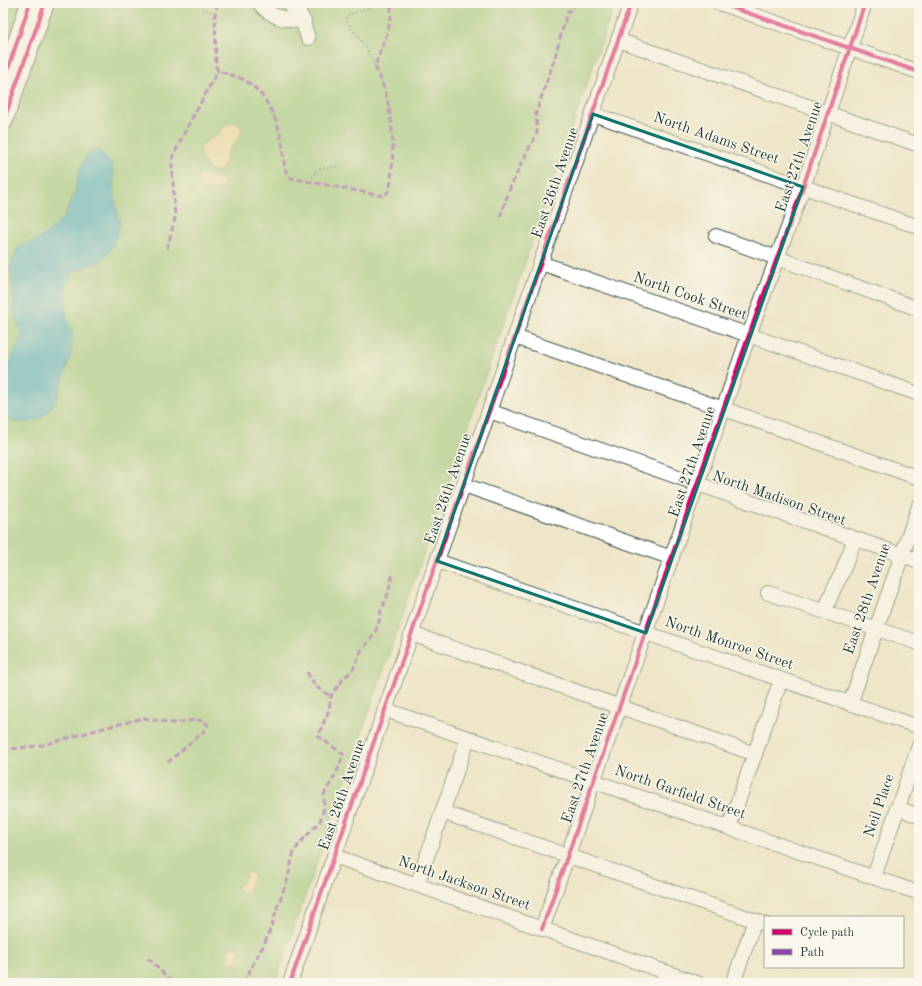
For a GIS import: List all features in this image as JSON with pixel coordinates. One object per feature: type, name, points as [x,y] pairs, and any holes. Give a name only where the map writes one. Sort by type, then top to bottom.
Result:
[{"type":"main road","points":[[3,84],[30,3]]},
{"type":"main road","points":[[3,122],[45,3]]},
{"type":"street","points":[[259,3],[268,13],[274,16],[286,20],[304,21]]},
{"type":"street","points":[[289,3],[304,21],[308,38]]},
{"type":"street","name":"East 26th Avenue","points":[[290,983],[631,3]]},
{"type":"street","points":[[719,3],[919,72]]},
{"type":"street","name":"East 27th Avenue","points":[[542,930],[749,335],[803,187],[865,3]]},
{"type":"street","points":[[618,40],[919,145]]},
{"type":"street","name":"North Adams Street","points":[[593,114],[919,227]]},
{"type":"street","points":[[716,236],[919,309]]},
{"type":"street","name":"North Cook Street","points":[[541,263],[919,394]]},
{"type":"street","points":[[515,337],[919,478]]},
{"type":"street","name":"North Madison Street","points":[[489,411],[919,561]]},
{"type":"street","points":[[464,485],[672,558]]},
{"type":"street","name":"East 28th Avenue","points":[[850,704],[919,506]]},
{"type":"street","points":[[828,603],[842,574],[855,539]]},
{"type":"street","name":"North Monroe Street","points":[[437,561],[919,727]]},
{"type":"street","points":[[768,592],[919,643]]},
{"type":"street","points":[[412,634],[755,754]]},
{"type":"street","points":[[729,828],[781,680]]},
{"type":"street","name":"North Garfield Street","points":[[386,710],[919,893]]},
{"type":"street","points":[[416,885],[468,738]]},
{"type":"street","name":"Neil Place","points":[[874,877],[919,746]]},
{"type":"street","points":[[898,808],[919,816]]},
{"type":"street","points":[[442,812],[568,856],[758,927],[733,983]]},
{"type":"street","name":"North Jackson Street","points":[[334,856],[542,930],[671,979],[697,983]]},
{"type":"path","points":[[375,66],[363,42],[351,26],[346,16],[383,3]]},
{"type":"path","points":[[203,9],[215,13]]},
{"type":"path","points":[[311,182],[314,174],[320,168],[336,167],[342,164]]},
{"type":"highlighted area","points":[[593,114],[803,187],[646,633],[437,561]]},
{"type":"green space","points":[[3,3],[23,3],[3,60]]},
{"type":"green space","points":[[54,3],[615,3],[275,983],[3,983],[3,147]]},
{"type":"sand","points":[[235,122],[241,127],[242,135],[228,151],[222,171],[210,170],[201,158],[200,148],[208,140],[219,134],[225,125]]},
{"type":"sand","points":[[205,174],[212,177],[219,177],[224,183],[222,188],[209,190],[198,183],[199,176]]},
{"type":"sand","points":[[250,872],[254,877],[248,893],[244,895],[238,891],[237,888],[244,880],[246,873]]},
{"type":"sand","points":[[232,946],[237,946],[240,951],[239,959],[234,963],[228,961],[228,951]]},
{"type":"water","points":[[94,149],[100,151],[111,163],[114,175],[113,185],[120,222],[116,237],[110,251],[100,262],[79,269],[73,273],[66,285],[64,292],[66,314],[72,335],[71,355],[56,401],[41,419],[24,423],[12,421],[3,413],[3,380],[22,334],[15,318],[10,267],[18,248],[47,234],[64,217],[75,191],[79,171],[87,154]]},
{"type":"marked path","points":[[218,3],[215,13],[216,66],[218,71],[238,77],[247,82],[260,93],[269,106],[281,136],[285,167],[288,175],[291,178],[383,196],[388,192],[390,187],[393,140],[392,125],[386,95],[375,66],[384,43],[391,18],[390,3]]},
{"type":"marked path","points":[[500,217],[510,188],[537,133],[536,113],[554,60],[567,13],[577,3]]},
{"type":"marked path","points":[[167,249],[175,218],[172,165],[173,156],[218,71]]},
{"type":"marked path","points":[[244,983],[264,945],[273,922],[287,881],[294,852],[320,821],[324,808],[324,794],[340,765],[343,754],[318,736],[329,710],[331,696],[343,679],[353,670],[361,651],[371,639],[378,626],[393,572]]},
{"type":"marked path","points":[[307,672],[316,687],[331,696]]},
{"type":"marked path","points":[[3,750],[43,745],[143,718],[172,723],[196,720],[204,721],[208,725],[204,731],[168,762]]},
{"type":"marked path","points":[[148,958],[173,983]]},
{"type":"cycle path","points":[[3,84],[30,3]]},
{"type":"cycle path","points":[[3,122],[45,3]]},
{"type":"cycle path","points":[[290,983],[631,3]]},
{"type":"cycle path","points":[[719,3],[919,72]]},
{"type":"cycle path","points":[[542,929],[749,335],[803,187],[865,3]]}]
